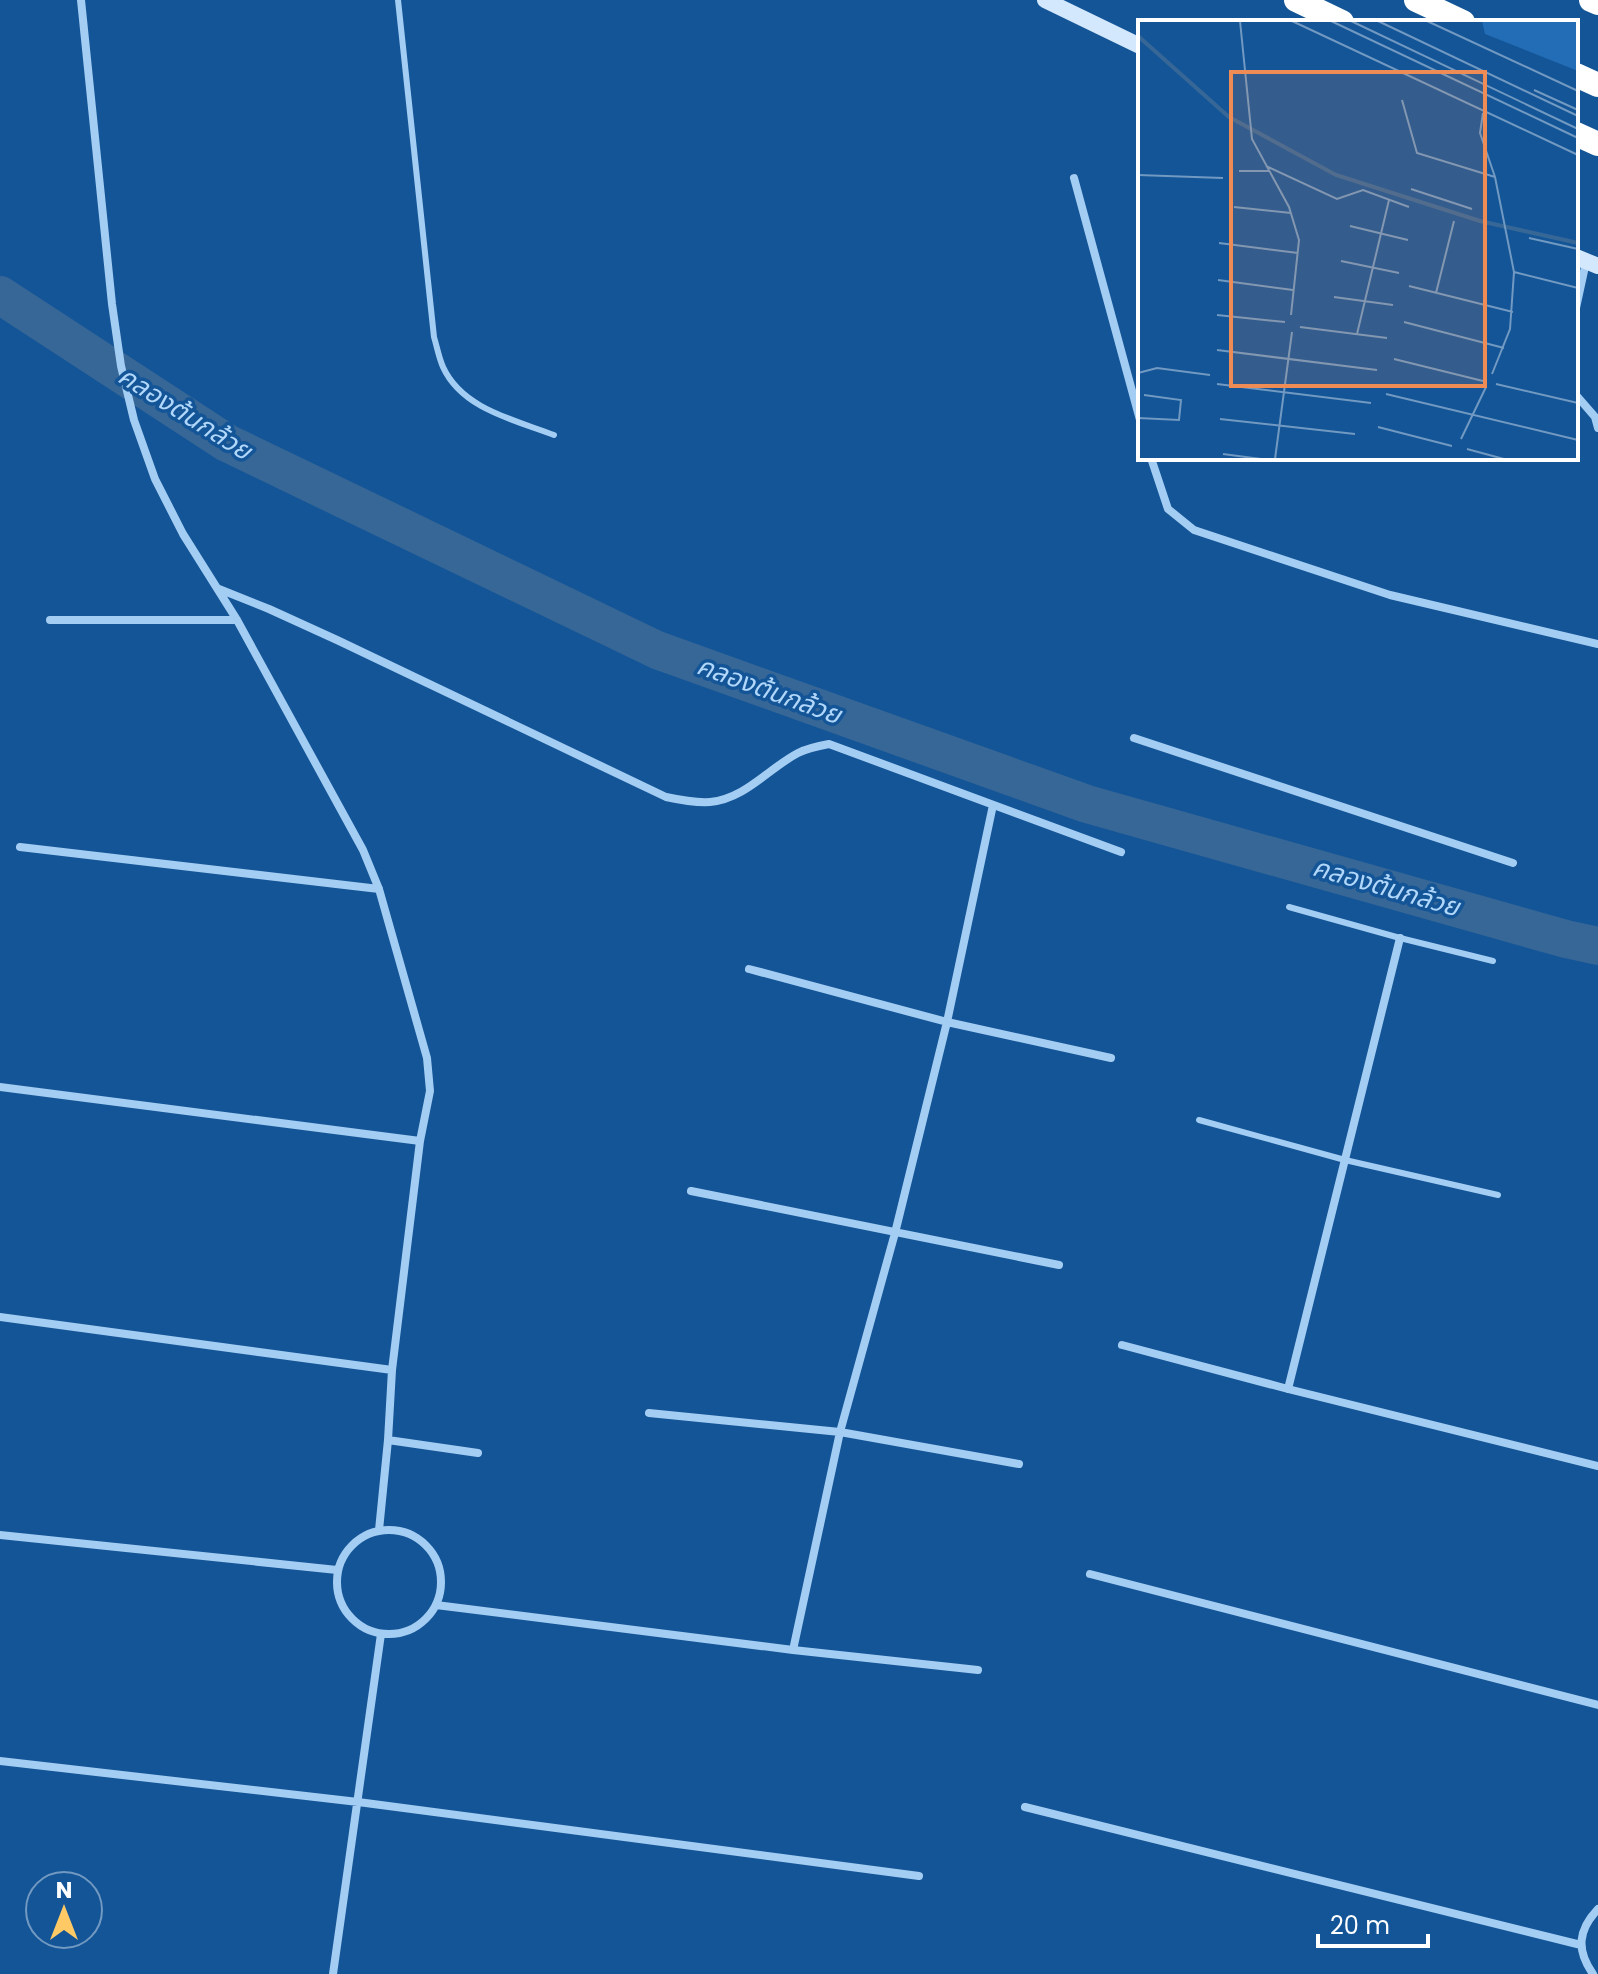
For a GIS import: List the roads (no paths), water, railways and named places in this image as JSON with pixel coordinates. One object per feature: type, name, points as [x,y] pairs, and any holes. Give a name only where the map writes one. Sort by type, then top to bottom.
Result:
[{"type":"highway","points":[[1296,0],[1338,20]]},
{"type":"highway","points":[[1416,0],[1459,20]]},
{"type":"highway","points":[[1591,0],[1598,3]]},
{"type":"highway","points":[[1578,76],[1598,85]]},
{"type":"highway","points":[[1578,135],[1598,144]]},
{"type":"main road","points":[[1045,0],[1138,45]]},
{"type":"street","points":[[81,0],[112,304],[121,366],[134,420],[155,479],[183,534],[237,620],[363,850],[379,889],[427,1058],[430,1091],[420,1141],[392,1370],[379,1530]]},
{"type":"street","points":[[1074,178],[1138,413]]},
{"type":"street","points":[[1578,299],[1587,261]]},
{"type":"street","points":[[1578,397],[1596,416],[1598,428]]},
{"type":"street","points":[[1152,460],[1168,509],[1194,530],[1390,595],[1598,644]]},
{"type":"street","points":[[218,589],[337,640],[666,797],[712,802],[738,794],[798,753],[829,744],[1121,852]]},
{"type":"street","points":[[50,620],[237,620]]},
{"type":"street","points":[[1134,738],[1513,863]]},
{"type":"street","points":[[793,1650],[840,1432],[895,1233],[947,1022],[993,805]]},
{"type":"street","points":[[20,847],[379,889]]},
{"type":"street","points":[[1288,1389],[1400,938]]},
{"type":"street","points":[[749,969],[947,1022],[1111,1058]]},
{"type":"street","points":[[0,1087],[420,1141]]},
{"type":"street","points":[[691,1191],[1059,1265]]},
{"type":"street","points":[[0,1317],[392,1370]]},
{"type":"street","points":[[1122,1345],[1598,1466]]},
{"type":"street","points":[[649,1413],[840,1432],[1019,1464]]},
{"type":"street","points":[[388,1440],[478,1453]]},
{"type":"street","points":[[379,1530],[407,1533],[431,1550],[442,1577],[436,1605],[422,1622],[403,1632],[381,1634],[361,1626],[345,1612],[337,1591],[337,1570],[352,1544],[379,1530]]},
{"type":"street","points":[[0,1535],[337,1570]]},
{"type":"street","points":[[1090,1574],[1598,1705]]},
{"type":"street","points":[[436,1605],[978,1670]]},
{"type":"street","points":[[333,1974],[381,1634]]},
{"type":"street","points":[[0,1761],[358,1802],[919,1876]]},
{"type":"street","points":[[1025,1807],[1581,1945]]},
{"type":"street","points":[[1593,1974],[1584,1960],[1581,1945],[1583,1930],[1598,1909]]},
{"type":"lane","points":[[398,0],[434,337],[443,368],[459,391],[484,408],[554,435]]},
{"type":"lane","points":[[1289,907],[1493,961]]},
{"type":"lane","points":[[1199,1120],[1345,1160],[1498,1195]]},
{"type":"waterway","name":"คลองต้นกล้วย","points":[[0,295],[227,443],[657,650],[1087,804],[1598,946]]}]
